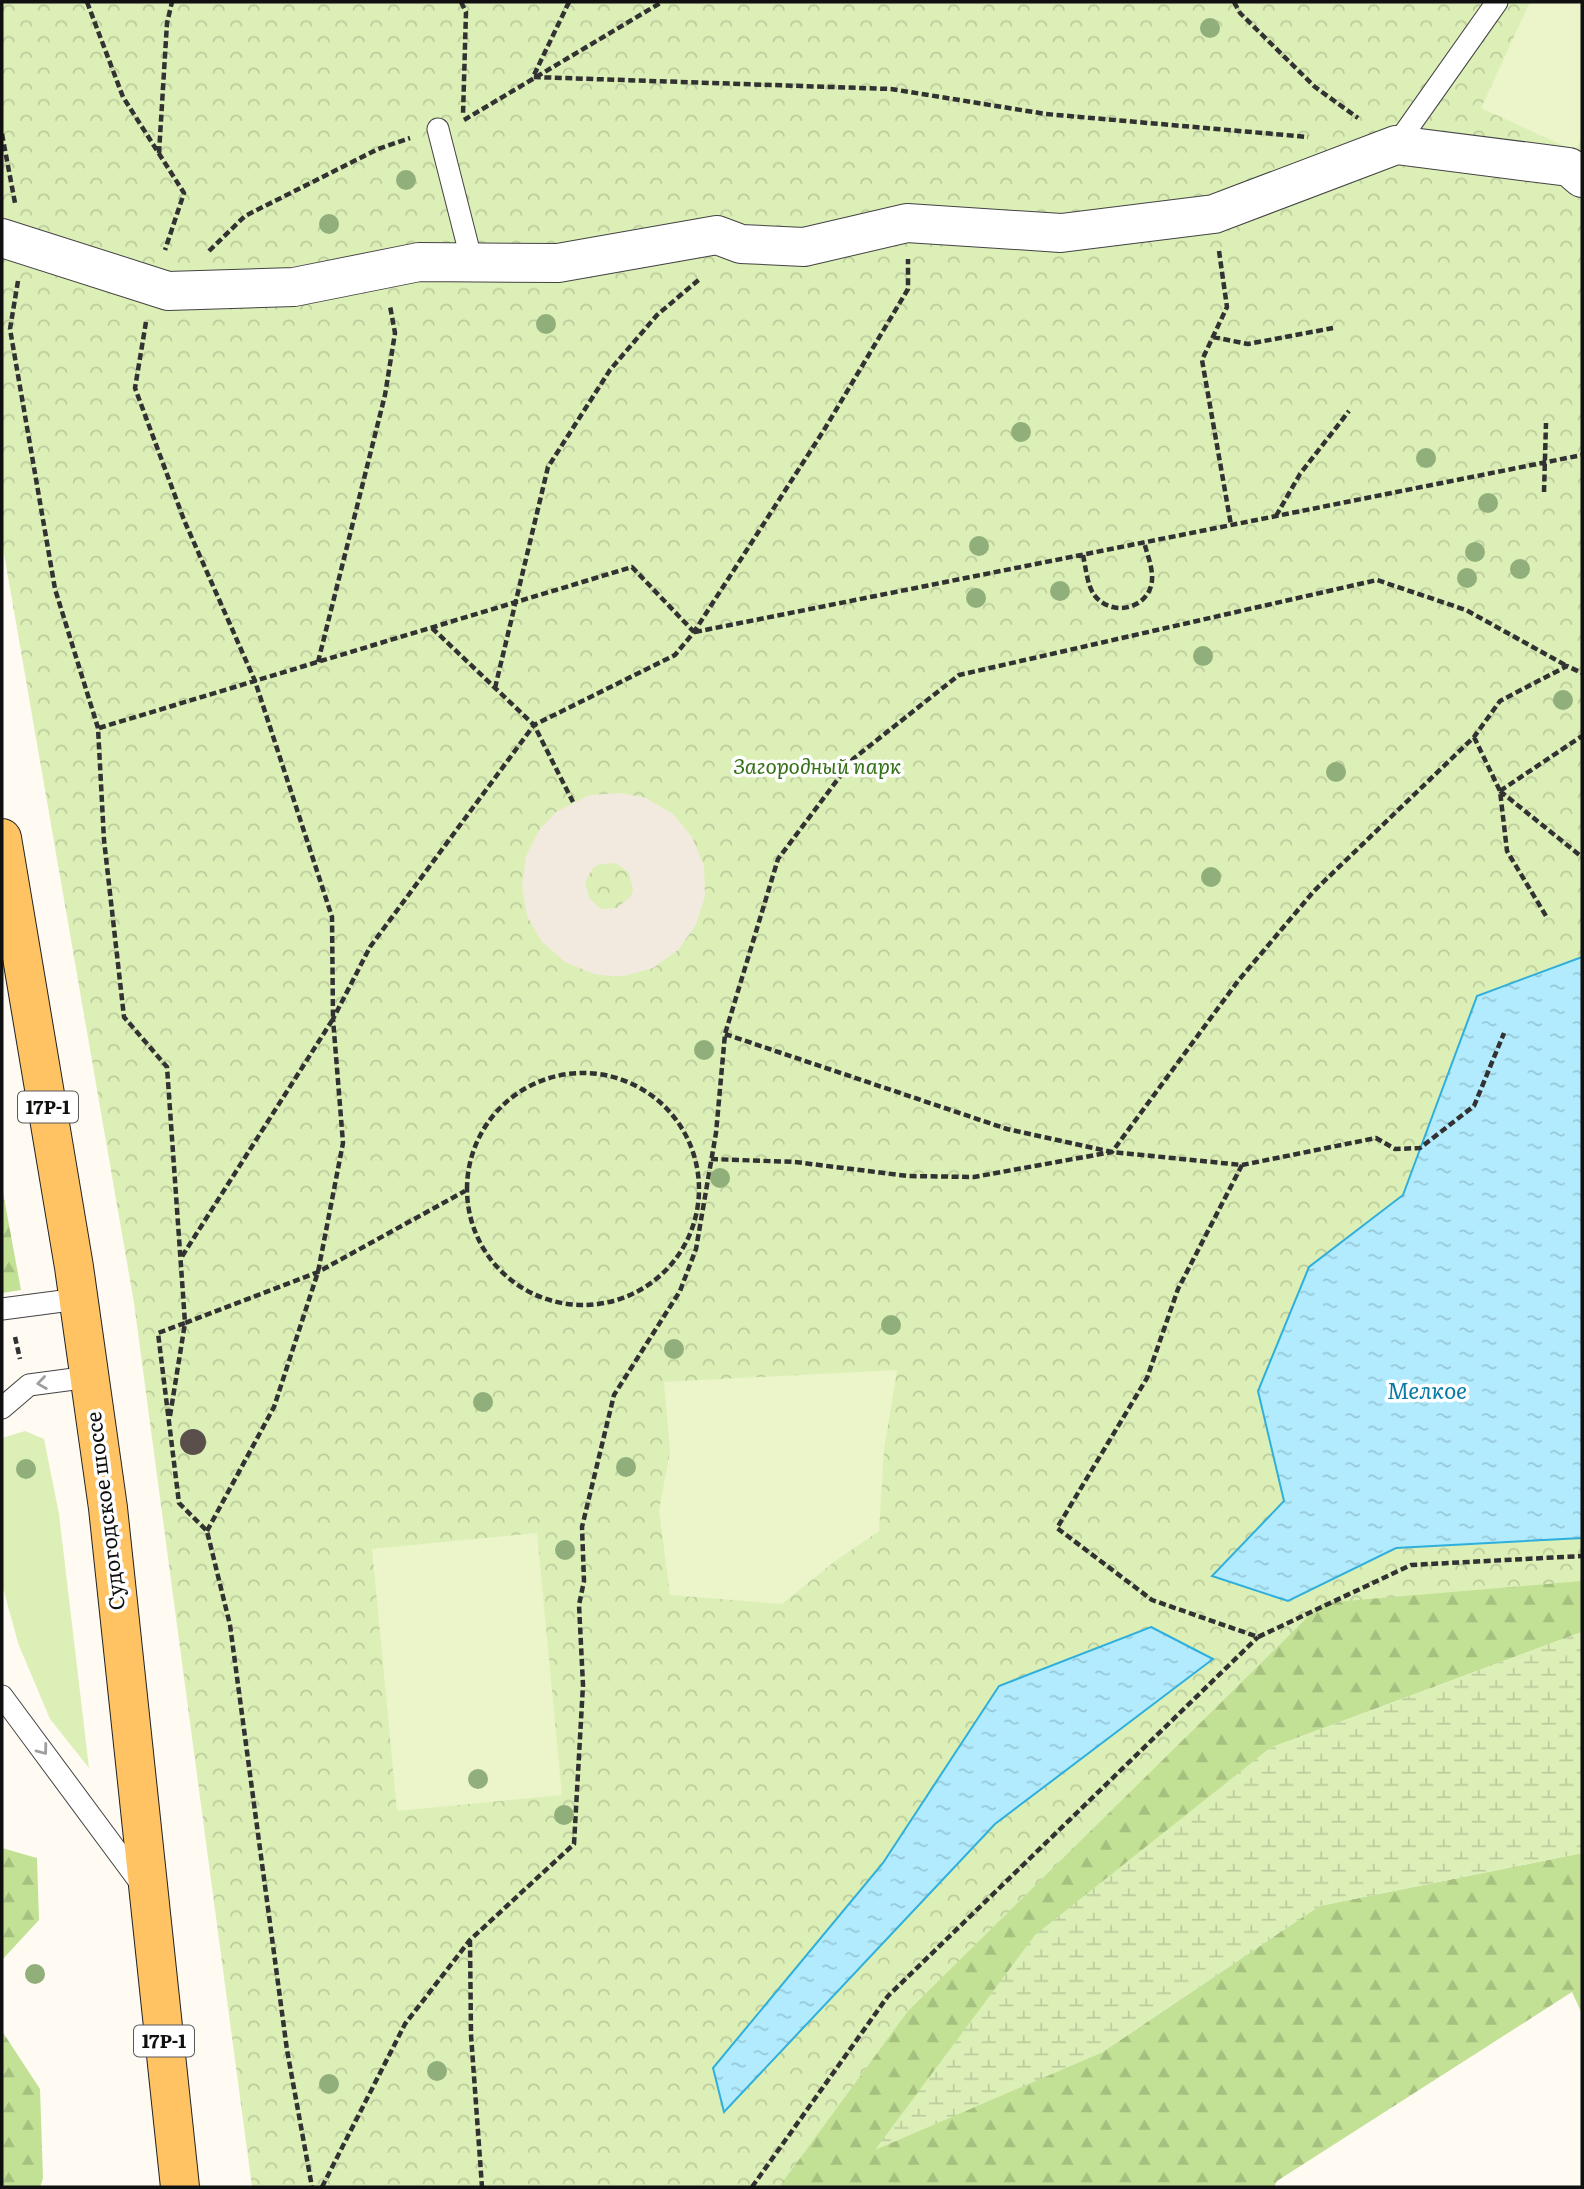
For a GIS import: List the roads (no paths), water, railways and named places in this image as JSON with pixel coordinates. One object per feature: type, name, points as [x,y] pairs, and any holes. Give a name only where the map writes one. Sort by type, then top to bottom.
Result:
[{"type":"main road","name":"Судогодское шоссе","points":[[2,838],[78,1299],[108,1508],[180,2187]]},
{"type":"street","points":[[13,242],[168,291],[294,287],[419,262],[558,263],[717,235],[741,244],[804,247],[907,223],[1061,233],[1214,214],[1396,145],[1578,169]]},
{"type":"lane","points":[[1396,145],[1497,2]]},
{"type":"lane","points":[[438,129],[472,262]]},
{"type":"lane","points":[[2,1309],[78,1299]]},
{"type":"lane","points":[[2,1408],[29,1385],[89,1377]]},
{"type":"lane","points":[[2,1696],[149,1894]]},
{"type":"water","name":"Мелкое","points":[[1582,957],[1582,1538],[1396,1548],[1288,1601],[1212,1576],[1284,1501],[1258,1391],[1309,1267],[1403,1195],[1477,996]]},
{"type":"water","points":[[1151,1627],[1213,1659],[995,1824],[724,2112],[713,2068],[883,1863],[999,1686]]},
{"type":"park label","name":"Загородный парк","points":[[817,767]]}]
